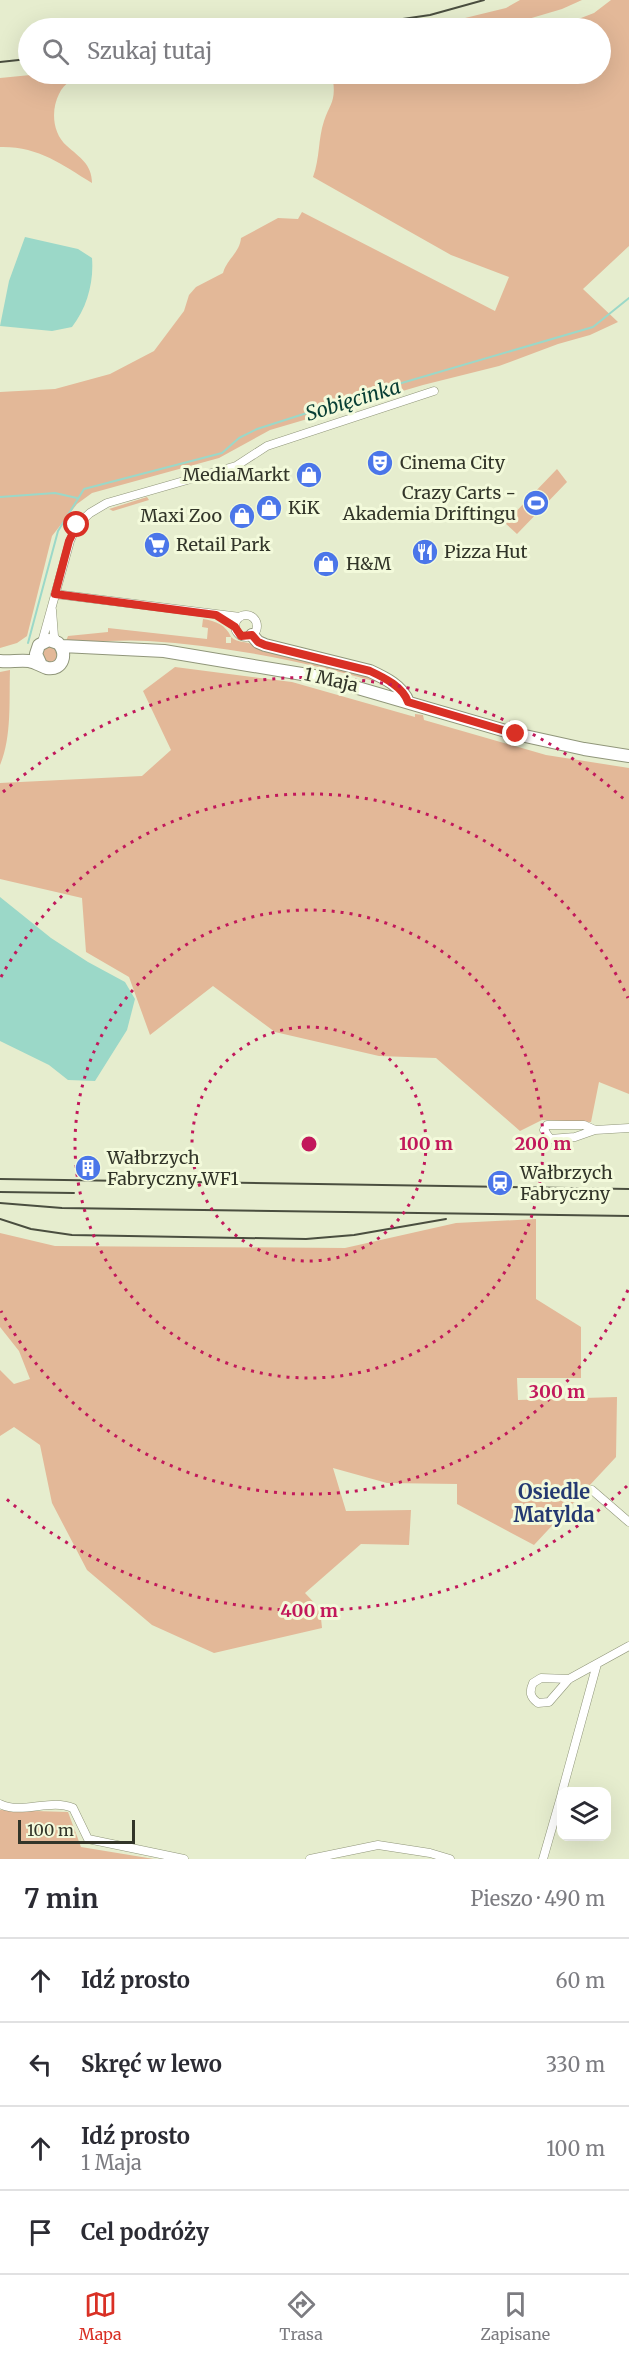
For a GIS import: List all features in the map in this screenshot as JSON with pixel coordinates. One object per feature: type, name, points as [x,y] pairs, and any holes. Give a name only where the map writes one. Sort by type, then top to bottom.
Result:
[{"type":"main road","points":[[252,635],[258,642],[265,645],[382,676],[405,692],[408,702]]},
{"type":"main road","points":[[49,640],[61,648],[60,664],[53,668],[29,661],[0,661],[49,640]]},
{"type":"main road","points":[[39,646],[36,658],[41,665]]},
{"type":"main road","name":"1 Maja","points":[[61,648],[164,651],[264,666],[351,684],[516,734],[629,756]]},
{"type":"street","points":[[39,646],[52,608],[69,541],[77,525],[90,513],[107,503],[236,466],[267,446],[434,391]]},
{"type":"street","points":[[55,594],[216,615],[249,616],[255,620],[256,629],[252,635],[241,636],[235,627],[216,615]]},
{"type":"street","points":[[52,608],[54,636],[61,648]]},
{"type":"street","points":[[235,627],[240,617]]},
{"type":"street","points":[[595,1130],[584,1125],[548,1125],[544,1130],[549,1138],[575,1137],[595,1130],[629,1128]]},
{"type":"street","points":[[592,1490],[629,1522]]},
{"type":"street","points":[[569,1679],[541,1678],[533,1683],[530,1691],[532,1698],[538,1703],[549,1702],[569,1679],[629,1646]]},
{"type":"street","points":[[563,1787],[597,1664]]},
{"type":"street","points":[[0,1804],[20,1808],[65,1805],[73,1808],[88,1839],[184,1859]]},
{"type":"street","points":[[543,1859],[557,1810]]},
{"type":"street","points":[[310,1859],[378,1845],[430,1853],[450,1859]]},
{"type":"shaded area","points":[[520,0],[582,0],[532,18],[465,18],[506,8]]},
{"type":"shaded area","points":[[611,0],[629,0],[629,246],[583,289],[618,322],[590,335],[499,366],[423,385],[270,430],[219,458],[92,493],[77,504],[52,536],[27,636],[17,643],[0,648],[0,392],[55,389],[110,374],[154,351],[184,311],[189,295],[196,287],[223,273],[241,238],[278,218],[298,219],[302,212],[495,311],[509,277],[451,255],[313,177],[322,128],[333,98],[334,84],[611,84],[611,18],[581,18],[594,13]]},
{"type":"shaded area","points":[[18,76],[18,84],[66,84],[56,100],[54,121],[62,141],[87,166],[92,183],[38,153],[14,147],[0,147],[0,78]]},
{"type":"shaded area","name":"Crazy Carts - Akademia Driftingu","points":[[557,469],[567,482],[517,534],[505,523]]},
{"type":"shaded area","points":[[147,497],[149,500],[113,511],[109,509]]},
{"type":"shaded area","points":[[203,619],[220,624],[234,639],[251,644],[265,652],[369,674],[384,684],[297,662],[208,647],[138,641],[66,641],[68,636],[108,632],[108,628],[207,639],[208,628],[202,627]],"holes":[[[226,637],[231,637],[231,643],[226,643]]]},
{"type":"shaded area","points":[[50,646],[58,654],[50,662],[42,654]]},
{"type":"shaded area","points":[[175,667],[292,682],[415,717],[415,714],[423,715],[424,720],[546,755],[629,768],[629,1094],[599,1082],[591,1122],[542,1120],[520,1131],[436,1058],[379,1056],[275,1032],[213,986],[150,1035],[129,977],[86,952],[82,898],[0,879],[0,783],[142,776],[171,750],[143,691]]},
{"type":"shaded area","points":[[10,670],[8,731],[0,765],[0,672]]},
{"type":"shaded area","points":[[536,1219],[536,1299],[581,1327],[581,1378],[517,1378],[518,1400],[617,1397],[616,1457],[534,1545],[457,1504],[457,1484],[387,1483],[333,1468],[346,1511],[411,1510],[409,1545],[361,1544],[305,1593],[320,1609],[322,1628],[214,1653],[152,1625],[87,1570],[52,1503],[40,1445],[14,1427],[0,1436],[0,1370],[14,1384],[30,1379],[19,1351],[0,1327],[0,1233],[55,1246],[345,1248],[456,1223]]},
{"type":"shaded area","points":[[0,1810],[68,1812],[81,1847],[154,1859],[0,1859]]},
{"type":"water","points":[[25,237],[78,249],[92,258],[92,276],[88,294],[82,312],[72,327],[52,331],[0,326],[9,281]]},
{"type":"water","points":[[0,897],[51,938],[125,982],[135,999],[127,1030],[95,1081],[68,1080],[49,1065],[0,1041]]},
{"type":"waterway","name":"Sobięcinka","points":[[28,643],[58,531],[84,489],[222,453],[239,438],[257,429],[388,387],[593,327],[629,298]]},
{"type":"waterway","points":[[0,497],[55,493],[77,498]]},
{"type":"railway","points":[[409,18],[430,15],[484,0]]},
{"type":"railway","points":[[0,62],[18,60]]},
{"type":"railway","points":[[0,1179],[629,1189]]},
{"type":"railway","points":[[0,1192],[74,1193]]},
{"type":"railway","points":[[0,1203],[62,1208],[629,1216]]},
{"type":"railway","points":[[0,1219],[31,1229],[72,1235],[306,1239],[354,1235],[446,1219]]},
{"type":"place","name":"Cinema City","points":[[380,463]]},
{"type":"place","name":"MediaMarkt","points":[[309,475]]},
{"type":"place","name":"Crazy Carts - Akademia Driftingu","points":[[536,503]]},
{"type":"place","name":"KiK","points":[[269,508]]},
{"type":"place","name":"Maxi Zoo","points":[[242,516]]},
{"type":"place","name":"Retail Park","points":[[157,545]]},
{"type":"place","name":"Pizza Hut","points":[[425,552]]},
{"type":"place","name":"H&M","points":[[326,564]]},
{"type":"place","name":"Wałbrzych Fabryczny WF1","points":[[88,1168]]},
{"type":"place","name":"Wałbrzych Fabryczny","points":[[500,1183]]},
{"type":"district","name":"Osiedle Matylda","points":[[554,1504]]},
{"type":"route","points":[[77,525],[69,541],[55,594],[216,615],[235,627],[241,636],[252,635],[258,642],[265,645],[370,671],[382,676],[405,692],[408,702],[516,734]]}]
